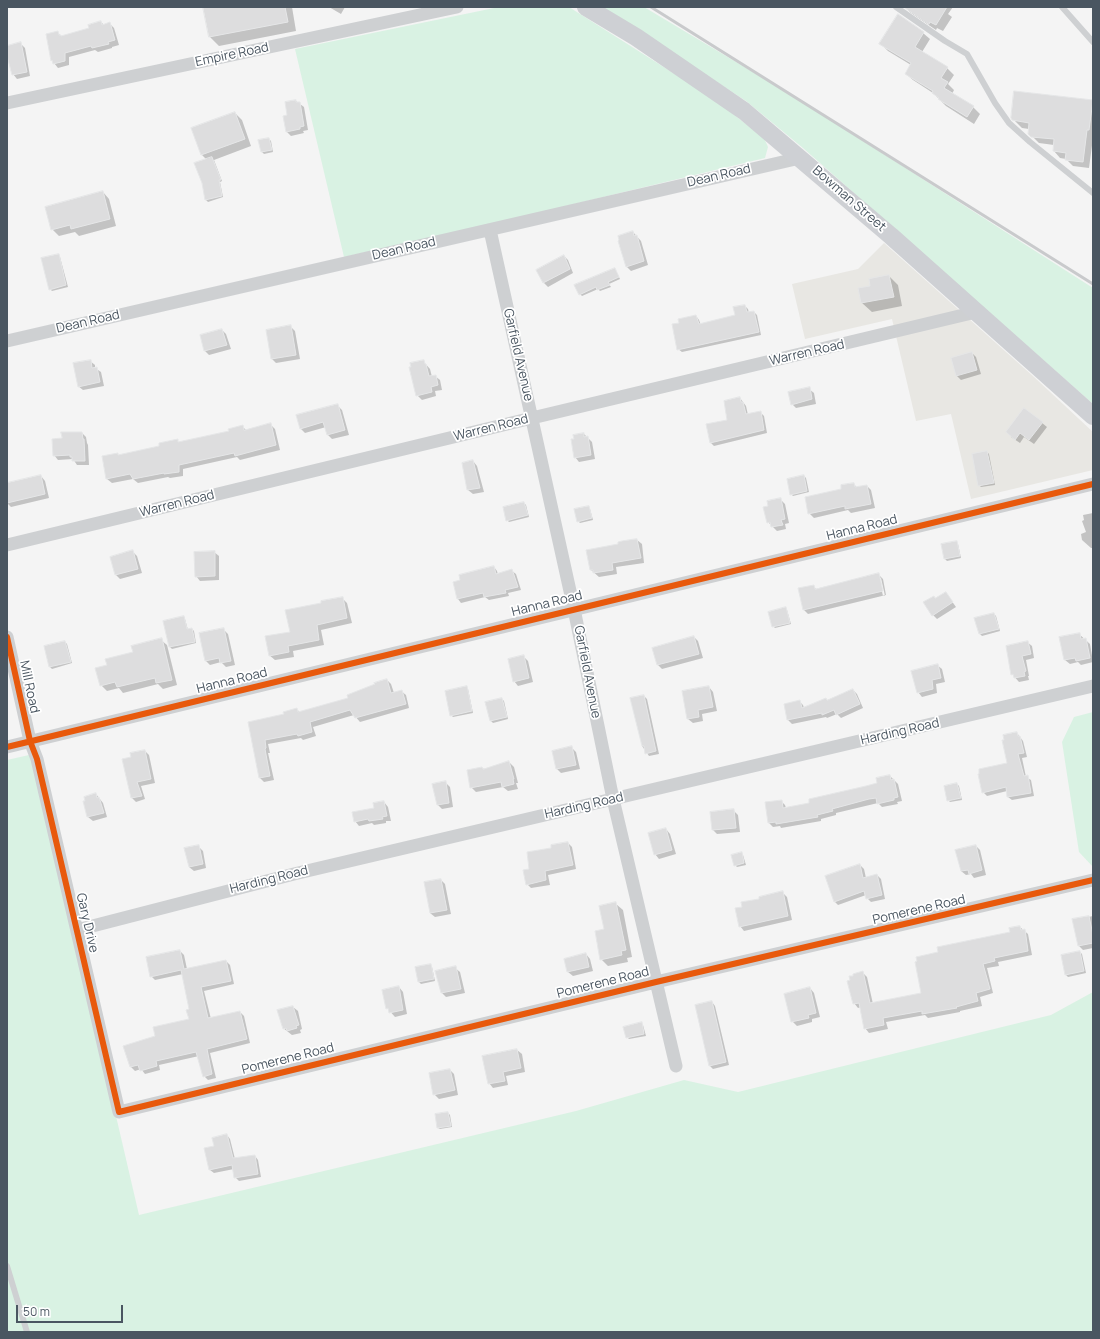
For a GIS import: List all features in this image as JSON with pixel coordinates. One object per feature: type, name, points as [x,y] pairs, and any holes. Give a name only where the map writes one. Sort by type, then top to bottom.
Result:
[{"type":"street","name":"Empire Road","points":[[7,103],[457,7]]},
{"type":"street","name":"Bowman Street","points":[[586,7],[636,37],[744,111],[891,236],[1093,416]]},
{"type":"street","name":"Dean Road","points":[[7,341],[800,158]]},
{"type":"street","name":"Garfield Avenue","points":[[490,230],[574,609],[613,799],[676,1066]]},
{"type":"street","name":"Warren Road","points":[[7,545],[976,312]]},
{"type":"street","name":"Hanna Road","points":[[7,746],[1093,484]]},
{"type":"street","name":"Mill Road","points":[[7,637],[30,741]]},
{"type":"street","name":"Harding Road","points":[[77,930],[294,874],[1093,686]]},
{"type":"street","name":"Gary Drive","points":[[30,741],[37,759],[119,1112]]},
{"type":"street","name":"Pomerene Road","points":[[119,1112],[656,982],[1093,880]]},
{"type":"lane","points":[[896,7],[945,41],[967,54],[995,104],[1009,123],[1093,194]]},
{"type":"lane","points":[[1062,7],[1093,42]]},
{"type":"lane","points":[[7,1266],[27,1332]]},
{"type":"shaded area","points":[[884,243],[1034,377],[1093,432],[1093,470],[971,499],[951,414],[916,421],[892,319],[805,339],[792,284],[858,269]]},
{"type":"green space","points":[[499,7],[569,7],[711,97],[764,138],[768,147],[765,158],[483,226],[344,257],[295,49]]},
{"type":"green space","points":[[601,7],[644,7],[793,96],[1093,288],[1093,404],[803,148],[746,101]]},
{"type":"green space","points":[[1093,712],[1093,867],[1079,852],[1062,742],[1074,717]]},
{"type":"green space","points":[[29,755],[34,763],[139,1215],[576,1111],[684,1080],[738,1092],[1051,1015],[1093,992],[1093,1332],[7,1332],[7,760]]},
{"type":"building","points":[[203,7],[285,7],[288,22],[209,37]]},
{"type":"building","points":[[904,7],[947,7],[936,25],[930,22],[929,24]]},
{"type":"building","points":[[898,14],[924,32],[915,47],[948,67],[941,78],[948,82],[944,88],[974,106],[967,117],[938,99],[939,98],[932,93],[933,91],[905,74],[911,63],[879,44]]},
{"type":"building","points":[[101,21],[102,25],[110,22],[115,40],[108,42],[109,44],[92,48],[91,46],[65,53],[65,61],[53,64],[52,60],[51,61],[46,34],[58,31],[59,35],[61,36],[89,28],[88,25]]},
{"type":"building","points":[[21,42],[27,72],[12,75],[7,56],[7,46]]},
{"type":"building","points":[[1014,91],[1093,100],[1083,162],[1065,160],[1066,153],[1053,151],[1054,139],[1031,137],[1028,134],[1029,123],[1012,120]]},
{"type":"building","points":[[296,100],[296,102],[300,102],[304,126],[300,127],[300,129],[286,132],[283,116],[287,115],[285,102]]},
{"type":"building","points":[[235,112],[245,139],[201,155],[191,128]]},
{"type":"building","points":[[269,138],[272,150],[261,152],[258,140]]},
{"type":"building","points":[[212,157],[221,180],[219,180],[222,196],[205,200],[202,183],[194,163]]},
{"type":"building","points":[[103,191],[110,219],[71,229],[70,225],[51,230],[45,207]]},
{"type":"building","points":[[633,231],[634,236],[637,235],[644,261],[626,267],[618,241],[618,236]]},
{"type":"building","points":[[59,254],[66,285],[49,290],[41,258]]},
{"type":"building","points":[[564,255],[570,269],[543,283],[536,270]]},
{"type":"building","points":[[615,268],[619,277],[608,282],[610,285],[597,290],[596,287],[579,295],[574,285]]},
{"type":"building","points":[[889,275],[894,297],[861,303],[858,288],[870,286],[869,279]]},
{"type":"building","points":[[745,305],[747,312],[754,311],[759,332],[677,350],[672,324],[679,323],[678,319],[696,315],[699,324],[735,315],[733,307]]},
{"type":"building","points":[[291,325],[296,355],[271,359],[266,330]]},
{"type":"building","points":[[222,329],[227,345],[204,351],[200,335]]},
{"type":"building","points":[[972,352],[977,370],[956,376],[951,358]]},
{"type":"building","points":[[91,360],[92,368],[97,367],[100,382],[78,387],[73,363]]},
{"type":"building","points":[[424,360],[429,376],[436,375],[438,385],[431,387],[432,392],[416,396],[409,367],[411,367],[410,363]]},
{"type":"building","points":[[810,387],[812,399],[791,405],[788,392]]},
{"type":"building","points":[[740,397],[746,414],[761,411],[764,430],[710,443],[706,424],[727,420],[724,401]]},
{"type":"building","points":[[338,404],[345,430],[327,435],[323,422],[300,429],[296,415]]},
{"type":"building","points":[[1024,408],[1043,422],[1029,440],[1020,433],[1015,440],[1006,432]]},
{"type":"building","points":[[271,423],[276,445],[235,456],[234,453],[179,465],[179,472],[164,473],[133,479],[130,474],[106,479],[102,456],[118,453],[118,455],[159,446],[159,443],[178,439],[178,442],[229,431],[228,429],[243,425],[244,430]]},
{"type":"building","points":[[61,432],[82,432],[84,439],[85,461],[72,461],[72,457],[70,457],[70,455],[53,456],[52,439],[62,438]]},
{"type":"building","points":[[584,433],[584,437],[588,436],[591,455],[574,458],[571,439],[574,439],[573,435]]},
{"type":"building","points":[[987,451],[994,483],[978,486],[972,454]]},
{"type":"building","points":[[473,460],[480,488],[467,490],[462,463]]},
{"type":"building","points":[[41,475],[45,494],[7,503],[7,483]]},
{"type":"building","points":[[804,475],[807,491],[790,495],[787,479]]},
{"type":"building","points":[[854,483],[855,487],[867,485],[871,504],[845,509],[845,506],[808,514],[805,497],[841,489],[841,485]]},
{"type":"building","points":[[781,498],[785,519],[781,520],[783,525],[771,527],[770,522],[767,523],[763,507],[768,506],[767,501]]},
{"type":"building","points":[[524,502],[528,515],[506,521],[503,507]]},
{"type":"building","points":[[589,506],[592,518],[577,522],[574,509]]},
{"type":"building","points":[[637,539],[641,558],[612,563],[613,570],[593,573],[593,570],[590,570],[586,550],[618,544],[618,542],[622,541]]},
{"type":"building","points":[[957,541],[960,556],[944,559],[941,544]]},
{"type":"building","points":[[133,550],[138,569],[115,575],[110,557]]},
{"type":"building","points":[[215,551],[215,576],[195,577],[194,552]]},
{"type":"building","points":[[494,566],[496,574],[512,569],[518,587],[505,590],[506,593],[484,597],[483,593],[457,599],[453,582],[460,580],[459,575]]},
{"type":"building","points":[[879,573],[883,591],[803,610],[798,588],[814,585],[815,589]]},
{"type":"building","points":[[946,592],[953,602],[932,616],[923,602]]},
{"type":"building","points":[[343,597],[347,618],[317,625],[319,640],[288,646],[289,652],[269,656],[265,636],[290,632],[285,610]]},
{"type":"building","points":[[786,607],[790,623],[772,627],[768,612]]},
{"type":"building","points":[[994,613],[999,629],[979,634],[974,618]]},
{"type":"building","points":[[184,616],[187,629],[192,628],[195,642],[169,647],[163,621]]},
{"type":"building","points":[[224,628],[231,661],[220,663],[219,658],[205,661],[199,633]]},
{"type":"building","points":[[1080,633],[1081,639],[1086,638],[1090,658],[1076,661],[1075,658],[1064,660],[1059,637]]},
{"type":"building","points":[[694,636],[699,654],[657,665],[652,648]]},
{"type":"building","points":[[162,638],[172,680],[156,683],[155,678],[117,687],[115,682],[100,686],[95,668],[107,665],[105,659],[133,652],[131,646]]},
{"type":"building","points":[[65,641],[71,662],[49,667],[44,646]]},
{"type":"building","points":[[1028,641],[1031,654],[1022,656],[1026,671],[1024,672],[1025,676],[1014,678],[1013,674],[1011,675],[1006,646]]},
{"type":"building","points":[[524,655],[529,678],[513,682],[508,659]]},
{"type":"building","points":[[938,664],[941,678],[932,680],[933,689],[917,693],[911,671]]},
{"type":"building","points":[[387,679],[391,693],[402,690],[406,704],[355,718],[350,710],[310,722],[312,732],[298,736],[297,734],[265,740],[265,749],[270,776],[259,778],[248,722],[284,714],[283,712],[297,708],[298,712],[348,698],[347,695]]},
{"type":"building","points":[[467,686],[472,711],[450,716],[445,691]]},
{"type":"building","points":[[709,686],[713,707],[698,710],[699,717],[687,719],[682,691]]},
{"type":"building","points":[[853,689],[860,704],[836,715],[834,710],[822,715],[822,713],[787,720],[784,704],[800,700],[802,708],[826,698],[827,700]]},
{"type":"building","points":[[644,695],[656,751],[645,754],[630,698]]},
{"type":"building","points":[[502,698],[507,717],[490,721],[485,702]]},
{"type":"building","points":[[1017,732],[1018,736],[1020,736],[1024,753],[1018,754],[1024,776],[1028,775],[1031,793],[1007,797],[1006,787],[982,793],[978,774],[979,769],[1007,763],[1002,740],[1004,740],[1003,735]]},
{"type":"building","points":[[572,746],[576,765],[556,769],[552,751]]},
{"type":"building","points":[[145,750],[151,779],[137,782],[142,796],[131,798],[122,759],[131,757],[130,753]]},
{"type":"building","points":[[509,761],[514,784],[502,787],[501,782],[470,788],[467,770],[482,767],[483,769]]},
{"type":"building","points":[[890,775],[891,780],[894,779],[898,797],[894,798],[894,800],[877,804],[876,798],[869,799],[832,809],[833,811],[817,815],[818,817],[776,824],[776,822],[768,823],[765,802],[782,800],[783,808],[809,803],[809,799],[877,783],[876,778]]},
{"type":"building","points":[[446,781],[449,803],[437,805],[432,784]]},
{"type":"building","points":[[957,783],[961,798],[947,801],[944,786]]},
{"type":"building","points":[[96,793],[97,798],[99,797],[104,813],[87,817],[83,801],[85,801],[84,797]]},
{"type":"building","points":[[384,801],[387,816],[382,817],[383,819],[369,821],[368,819],[354,822],[352,812],[374,808],[373,803]]},
{"type":"building","points":[[734,809],[736,828],[712,830],[710,812]]},
{"type":"building","points":[[666,828],[672,850],[654,855],[648,833]]},
{"type":"building","points":[[568,842],[573,865],[545,871],[546,880],[526,885],[523,870],[529,869],[527,852],[551,848],[551,845]]},
{"type":"building","points":[[199,845],[203,864],[189,867],[184,848]]},
{"type":"building","points":[[976,845],[982,870],[969,874],[968,870],[961,871],[955,850]]},
{"type":"building","points":[[742,852],[744,863],[734,866],[731,855]]},
{"type":"building","points":[[860,864],[863,878],[877,874],[882,895],[866,899],[864,891],[834,902],[825,876]]},
{"type":"building","points":[[441,879],[447,910],[430,913],[424,882]]},
{"type":"building","points":[[783,891],[788,916],[739,927],[735,908],[742,907],[741,902],[759,899],[759,897]]},
{"type":"building","points":[[616,902],[626,950],[621,951],[622,955],[600,960],[595,931],[604,929],[599,906]]},
{"type":"building","points":[[1089,916],[1093,943],[1078,946],[1072,919]]},
{"type":"building","points":[[1020,926],[1021,930],[1025,929],[1028,951],[994,958],[995,961],[983,964],[990,989],[976,993],[978,1001],[956,1007],[957,1008],[922,1014],[922,1011],[883,1018],[884,1025],[864,1029],[859,1003],[853,1004],[847,981],[850,980],[849,976],[853,976],[853,974],[863,971],[870,1003],[921,993],[915,962],[917,961],[916,957],[938,952],[937,947],[1010,932],[1009,928]]},
{"type":"building","points":[[180,950],[184,969],[226,960],[231,981],[201,987],[208,1018],[240,1011],[247,1039],[207,1049],[212,1074],[203,1077],[196,1052],[156,1061],[157,1066],[140,1071],[138,1065],[130,1067],[123,1046],[155,1036],[153,1027],[189,1019],[186,1010],[189,1009],[181,970],[150,977],[146,957]]},
{"type":"building","points":[[1080,951],[1084,971],[1065,975],[1061,955]]},
{"type":"building","points":[[586,953],[589,967],[567,972],[564,959]]},
{"type":"building","points":[[431,964],[434,979],[418,982],[415,967]]},
{"type":"building","points":[[456,966],[461,989],[441,993],[435,971]]},
{"type":"building","points":[[399,986],[403,1010],[389,1013],[388,1008],[386,1009],[382,990]]},
{"type":"building","points":[[810,987],[816,1013],[808,1015],[809,1018],[791,1022],[784,994]]},
{"type":"building","points":[[712,1001],[726,1062],[709,1066],[695,1005]]},
{"type":"building","points":[[293,1006],[299,1025],[296,1026],[297,1028],[287,1031],[286,1028],[283,1029],[277,1010]]},
{"type":"building","points":[[642,1022],[644,1034],[626,1038],[623,1027]]},
{"type":"building","points":[[517,1049],[521,1068],[503,1072],[505,1081],[488,1084],[482,1056]]},
{"type":"building","points":[[450,1069],[455,1090],[433,1095],[429,1073]]},
{"type":"building","points":[[448,1112],[451,1126],[437,1128],[435,1114]]},
{"type":"building","points":[[227,1134],[233,1158],[255,1155],[258,1174],[234,1178],[232,1165],[209,1170],[204,1148],[214,1146],[212,1138]]},
{"type":"railway","points":[[651,7],[1093,284]]},
{"type":"cycle path","points":[[7,747],[1093,484]]},
{"type":"cycle path","points":[[7,637],[30,741],[37,759],[119,1112],[656,982],[1093,880]]}]
